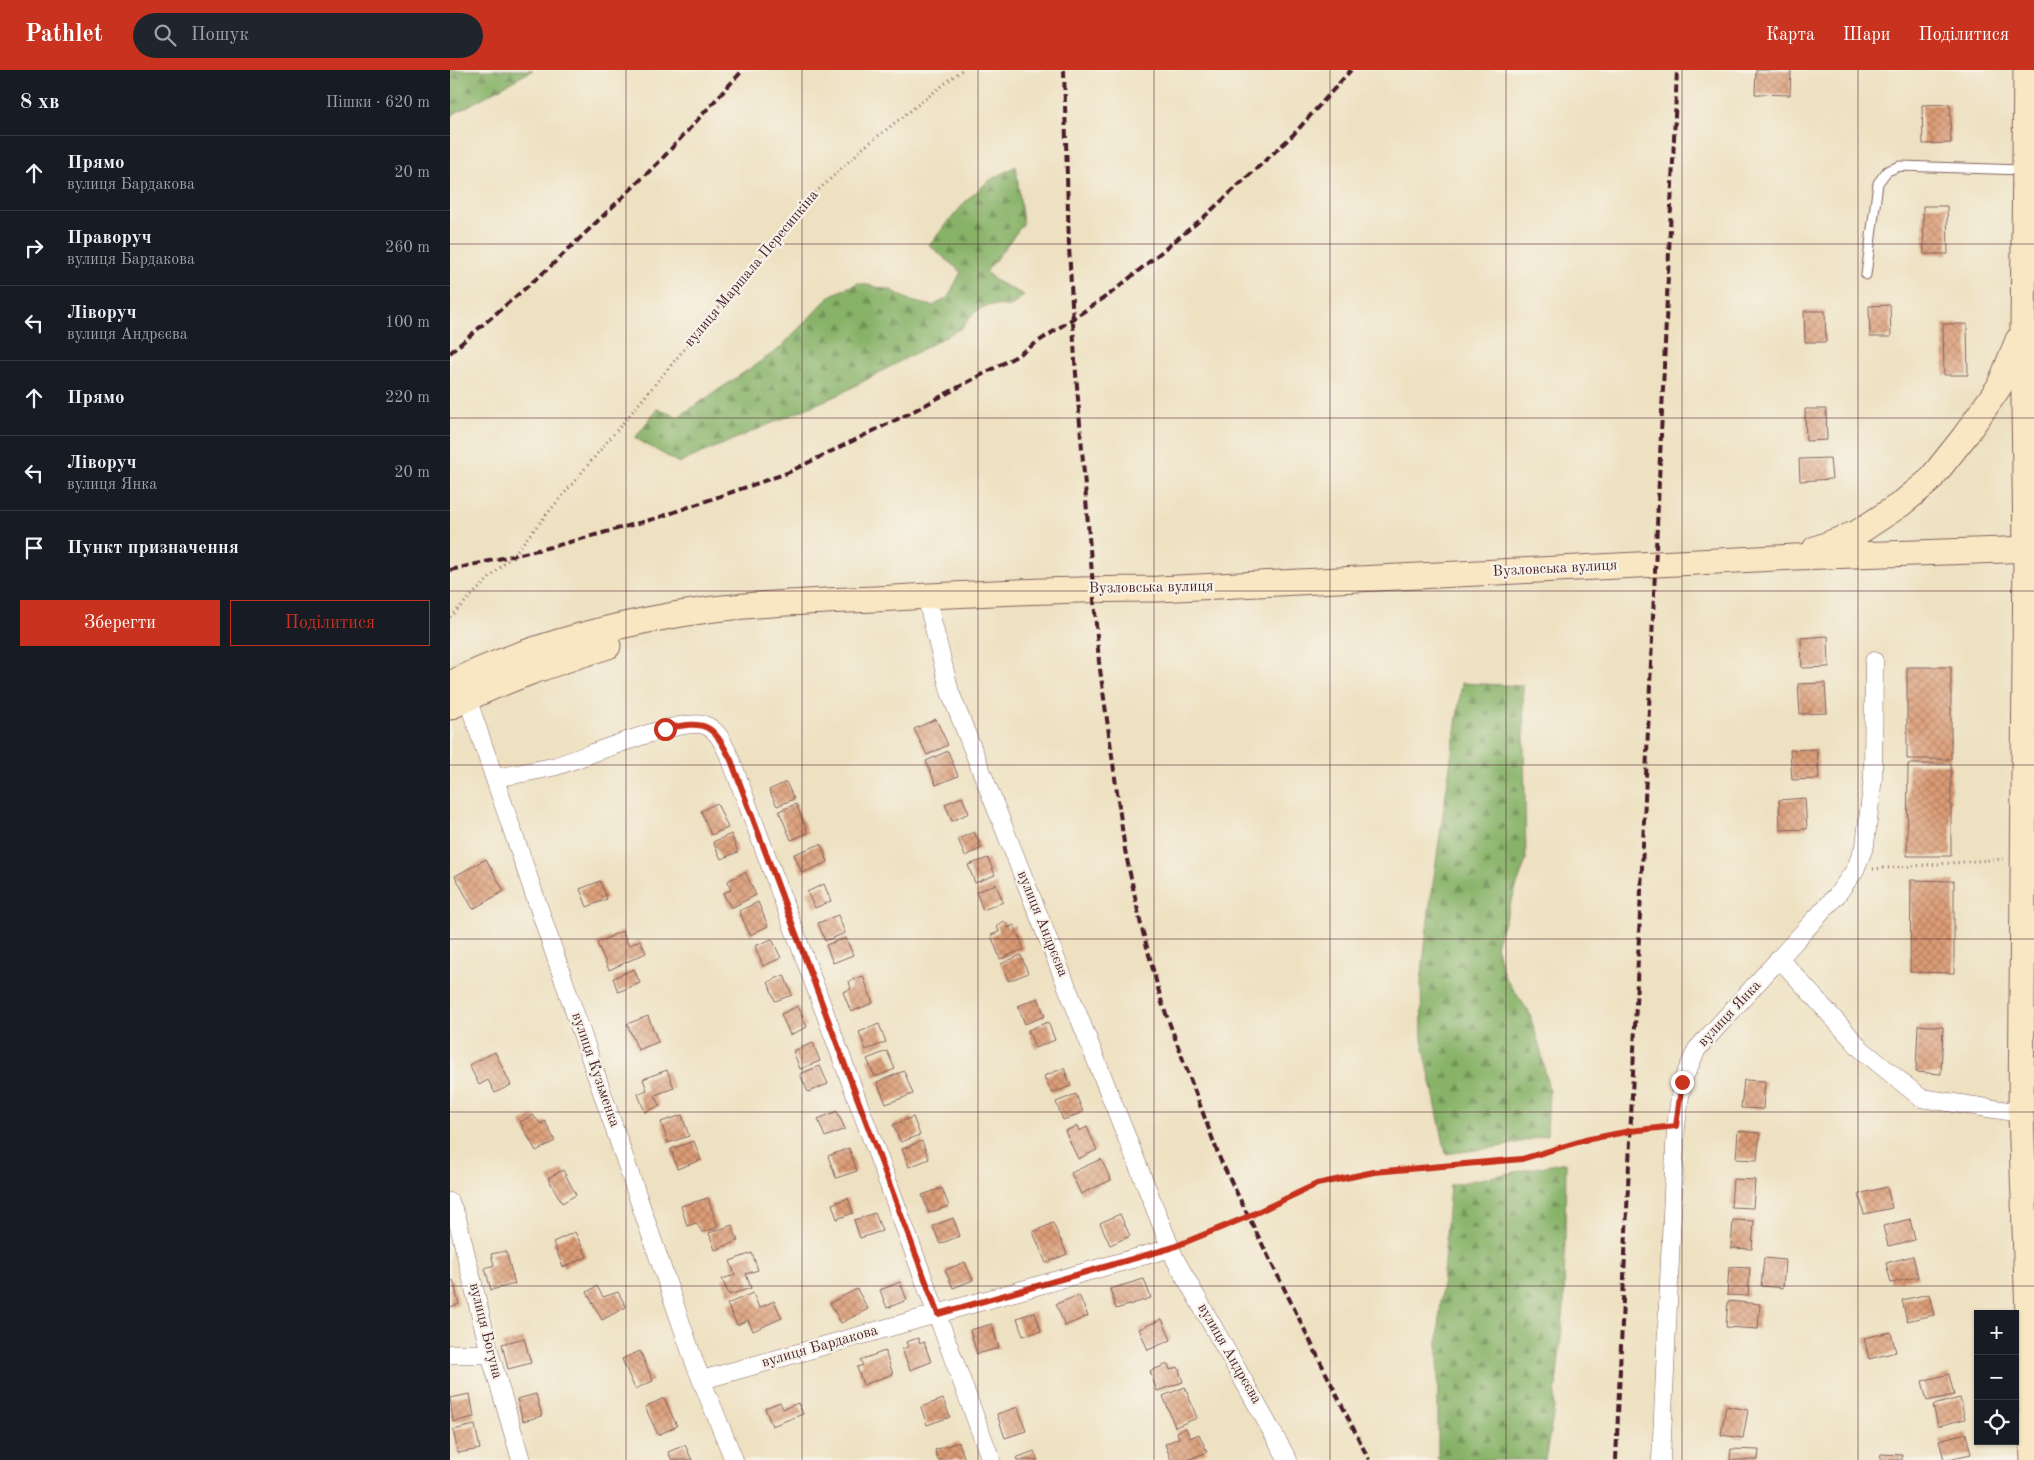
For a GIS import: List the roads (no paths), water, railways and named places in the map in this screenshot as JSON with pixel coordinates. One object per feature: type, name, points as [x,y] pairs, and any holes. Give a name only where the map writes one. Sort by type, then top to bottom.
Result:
[{"type":"main road","points":[[2026,70],[2023,328],[2030,549],[2030,622],[2024,857],[2021,1112],[2031,1314],[2033,1460]]},
{"type":"main road","points":[[1795,557],[1857,533],[1901,504],[1929,481],[1964,437],[1999,387],[2023,328]]},
{"type":"main road","name":"Вузловська вулиця","points":[[926,596],[1077,589],[1158,589],[1795,557],[2030,549]]},
{"type":"main road","points":[[457,692],[550,646],[660,617],[733,608],[926,596]]},
{"type":"street","name":"вулиця Андрєєва","points":[[926,596],[950,692],[1175,1259],[1288,1460]]},
{"type":"street","name":"вулиця Янка","points":[[1661,1460],[1676,1126],[1682,1082],[1696,1049],[1780,960],[1837,895],[1855,870],[1865,845],[1873,778],[1874,661]]},
{"type":"street","name":"вулиця Кузьменка","points":[[457,692],[496,778],[702,1380],[734,1460]]},
{"type":"street","points":[[496,778],[554,766],[665,729],[690,724],[706,726],[719,737],[731,760],[991,1460]]},
{"type":"street","points":[[1780,960],[1861,1049],[1921,1098],[2021,1112]]},
{"type":"street","name":"вулиця Богуна","points":[[450,1202],[457,1218],[490,1354],[521,1460]]},
{"type":"street","points":[[938,1314],[1171,1248]]},
{"type":"street","name":"вулиця Бардакова","points":[[702,1380],[938,1314]]},
{"type":"street","points":[[450,1354],[490,1354]]},
{"type":"lane","points":[[1866,275],[1878,183],[1887,171],[1900,166],[2026,170]]},
{"type":"railway","points":[[450,353],[550,267],[659,162],[743,70]]},
{"type":"railway","points":[[1064,70],[1069,246],[1075,361],[1099,662],[1125,850],[1141,925],[1162,1003],[1220,1159],[1369,1460]]},
{"type":"railway","points":[[450,570],[555,546],[657,518],[787,473],[910,413],[1015,357],[1110,294],[1204,217],[1293,135],[1351,70]]},
{"type":"railway","points":[[1616,1460],[1677,70]]}]
